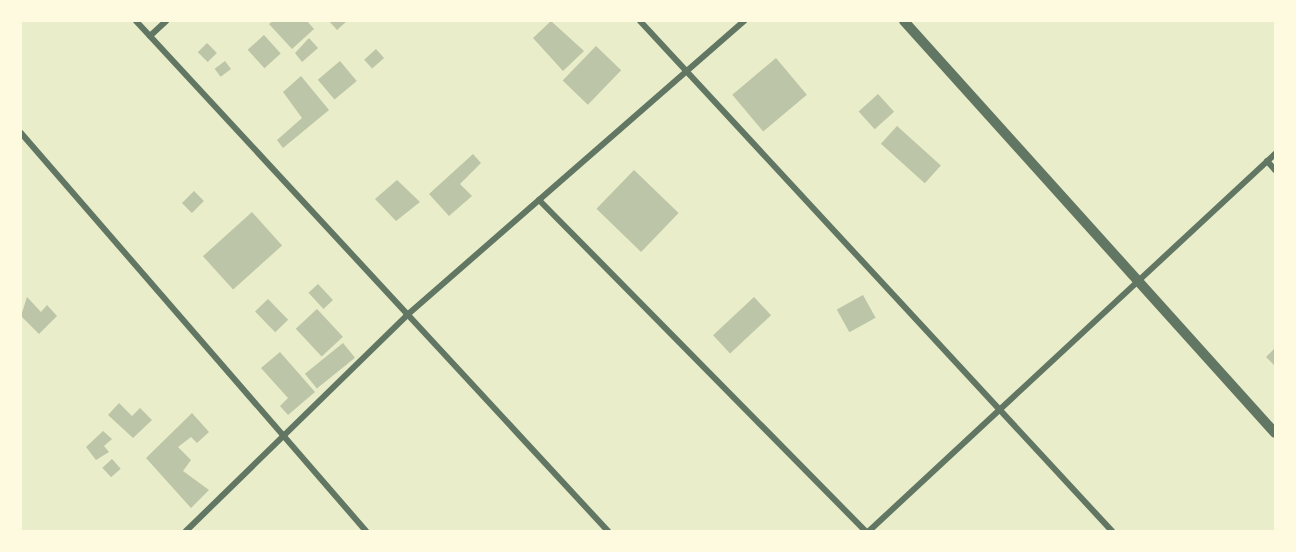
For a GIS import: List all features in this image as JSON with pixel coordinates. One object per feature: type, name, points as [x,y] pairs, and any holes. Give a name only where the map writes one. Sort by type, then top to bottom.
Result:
[{"type":"street","points":[[136,21],[406,316],[608,531]]},
{"type":"street","points":[[150,36],[166,21]]},
{"type":"street","points":[[640,21],[1112,531]]},
{"type":"street","points":[[186,531],[406,316],[744,21]]},
{"type":"street","points":[[903,21],[1275,433]]},
{"type":"street","points":[[21,133],[366,531]]},
{"type":"street","points":[[540,200],[867,531],[1275,154]]},
{"type":"street","points":[[1267,161],[1275,170]]},
{"type":"building","points":[[273,21],[307,21],[314,29],[292,49],[269,24]]},
{"type":"building","points":[[329,21],[347,21],[337,30]]},
{"type":"building","points":[[551,21],[584,51],[563,71],[533,38]]},
{"type":"building","points":[[264,35],[281,54],[264,68],[248,50]]},
{"type":"building","points":[[309,38],[318,48],[302,62],[295,53]]},
{"type":"building","points":[[207,43],[217,53],[208,62],[198,52]]},
{"type":"building","points":[[596,46],[621,70],[588,105],[563,81]]},
{"type":"building","points":[[376,49],[384,58],[372,69],[364,60]]},
{"type":"building","points":[[776,58],[807,95],[763,131],[732,95]]},
{"type":"building","points":[[225,61],[231,69],[221,77],[215,69]]},
{"type":"building","points":[[340,61],[357,81],[334,100],[318,80]]},
{"type":"building","points":[[301,76],[329,110],[283,148],[277,140],[302,118],[283,92]]},
{"type":"building","points":[[878,94],[894,112],[875,129],[859,111]]},
{"type":"building","points":[[897,126],[941,165],[925,183],[881,144]]},
{"type":"building","points":[[473,154],[481,163],[460,184],[472,196],[449,216],[429,194]]},
{"type":"building","points":[[634,170],[679,213],[641,252],[596,209]]},
{"type":"building","points":[[397,180],[420,202],[396,221],[375,199]]},
{"type":"building","points":[[194,191],[204,201],[192,213],[182,203]]},
{"type":"building","points":[[252,212],[282,245],[233,290],[203,256]]},
{"type":"building","points":[[318,284],[333,300],[323,309],[308,293]]},
{"type":"building","points":[[863,295],[876,318],[849,332],[837,310]]},
{"type":"building","points":[[27,297],[41,312],[47,305],[57,316],[39,334],[21,316]]},
{"type":"building","points":[[754,297],[771,315],[730,353],[713,335]]},
{"type":"building","points":[[268,299],[288,320],[275,332],[255,312]]},
{"type":"building","points":[[317,309],[343,337],[322,357],[296,329]]},
{"type":"building","points":[[343,343],[355,358],[317,389],[305,374]]},
{"type":"building","points":[[1275,348],[1275,366],[1266,357]]},
{"type":"building","points":[[280,352],[315,392],[288,415],[280,406],[288,398],[261,368]]},
{"type":"building","points":[[119,403],[132,416],[140,408],[152,420],[133,438],[108,415]]},
{"type":"building","points":[[192,413],[209,432],[197,443],[191,437],[178,447],[191,460],[183,471],[209,490],[191,508],[146,458]]},
{"type":"building","points":[[103,431],[112,439],[104,446],[109,452],[96,460],[86,447]]},
{"type":"building","points":[[112,459],[121,469],[111,477],[102,468]]}]
